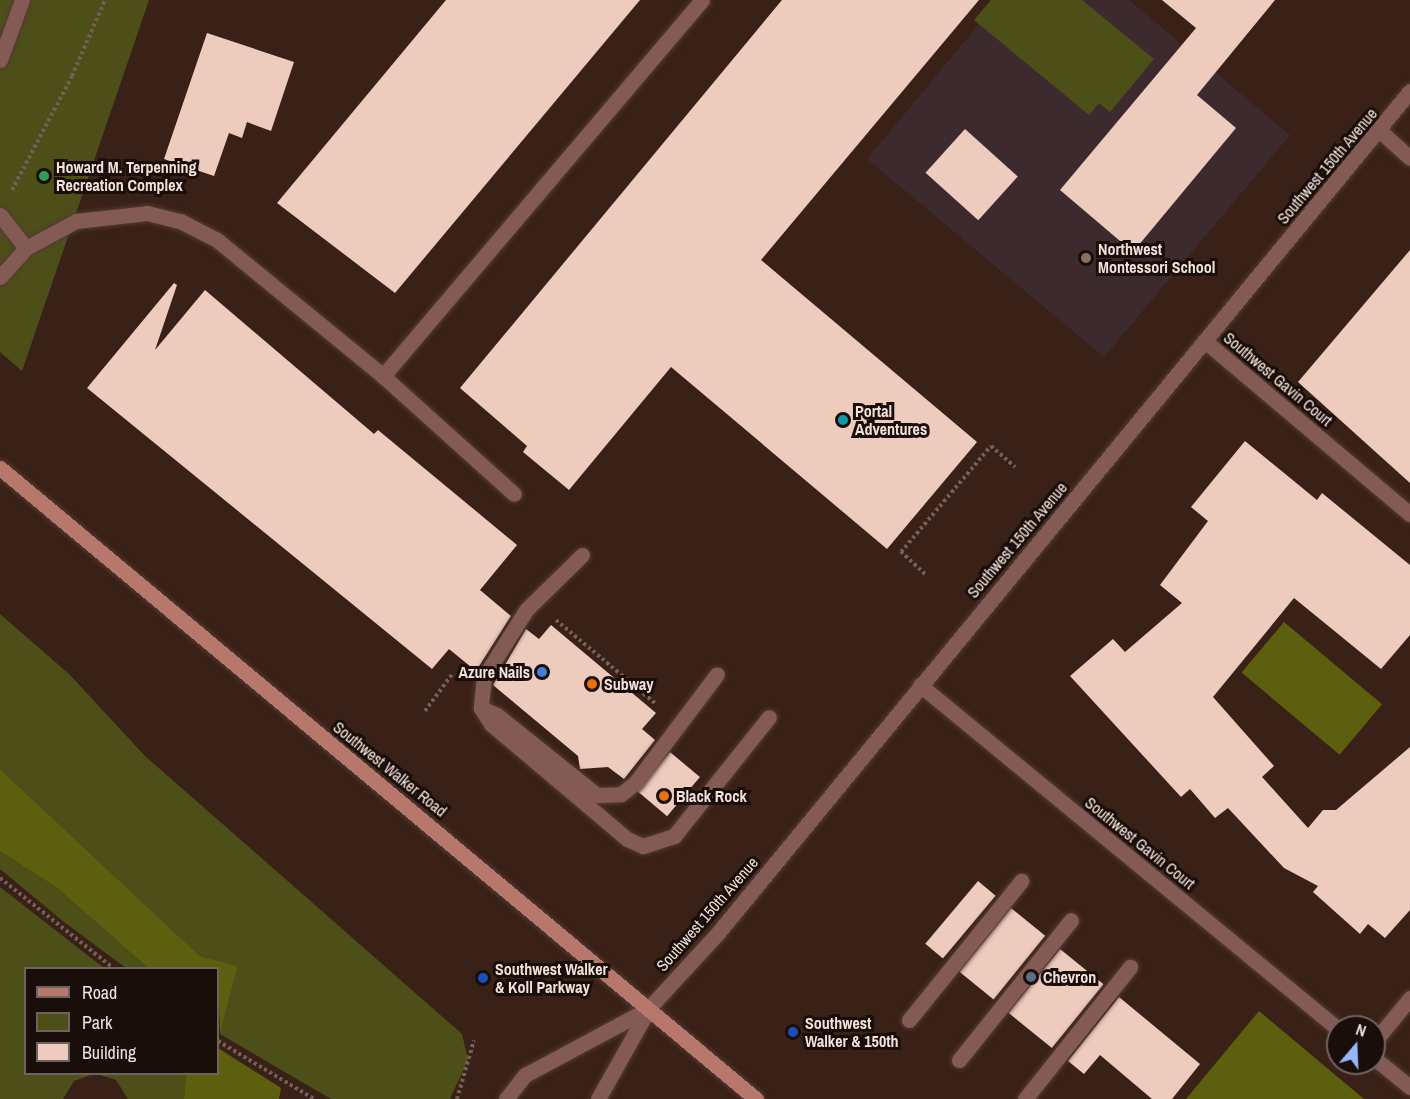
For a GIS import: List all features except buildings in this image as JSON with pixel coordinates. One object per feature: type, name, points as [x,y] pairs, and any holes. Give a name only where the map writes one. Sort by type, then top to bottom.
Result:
[{"type":"main road","name":"Southwest Walker Road","points":[[0,468],[756,1099]]},
{"type":"street","points":[[0,60],[22,0]]},
{"type":"street","points":[[383,376],[702,0]]},
{"type":"street","name":"Southwest 150th Avenue","points":[[648,1009],[717,934],[920,685],[1380,131],[1410,91]]},
{"type":"street","points":[[1380,131],[1410,158]]},
{"type":"street","points":[[0,277],[26,248],[68,224],[110,214],[147,213],[180,220],[217,240],[383,376],[514,494]]},
{"type":"street","points":[[0,215],[26,248]]},
{"type":"street","name":"Southwest Gavin Court","points":[[1205,341],[1410,514]]},
{"type":"street","points":[[582,555],[526,610],[484,677],[481,708],[492,724],[627,839],[643,846],[674,836],[769,717]]},
{"type":"street","points":[[481,708],[497,715],[597,795],[621,794],[635,783],[678,722],[717,674]]},
{"type":"street","name":"Southwest Gavin Court","points":[[920,685],[1326,1019]]},
{"type":"street","points":[[909,1020],[1021,881]]},
{"type":"street","points":[[959,1059],[1071,920]]},
{"type":"street","points":[[1024,1099],[1130,968]]},
{"type":"street","points":[[1386,1027],[1410,998]]},
{"type":"street","points":[[506,1099],[525,1075],[648,1009]]},
{"type":"street","points":[[598,1099],[648,1009]]},
{"type":"street","points":[[1386,1068],[1410,1087]]},
{"type":"path","points":[[14,189],[72,76],[105,0]]},
{"type":"path","points":[[926,574],[901,552],[991,446],[1015,467]]},
{"type":"path","points":[[561,610],[554,618],[678,722]]},
{"type":"path","points":[[0,878],[111,967]]},
{"type":"path","points":[[457,1099],[474,1040]]},
{"type":"path","points":[[219,1042],[314,1099]]},
{"type":"shaded area","name":"Northwest Montessori School","points":[[999,0],[1129,0],[1290,135],[1104,357],[867,159]]},
{"type":"shaded area","points":[[1284,622],[1382,704],[1340,755],[1242,673]]},
{"type":"shaded area","points":[[0,769],[200,956],[238,966],[220,1034],[219,967],[147,967],[57,888],[0,851]]},
{"type":"shaded area","points":[[1259,1011],[1326,1067],[1326,1075],[1335,1075],[1364,1099],[1186,1099]]},
{"type":"shaded area","points":[[219,1049],[281,1088],[279,1099],[184,1099],[186,1075],[219,1075]]},
{"type":"green space","name":"Howard M. Terpenning Recreation Complex","points":[[0,0],[149,0],[22,371],[0,352]]},
{"type":"green space","points":[[991,0],[1082,0],[1154,59],[1110,112],[1099,103],[1089,115],[974,20]]},
{"type":"green space","points":[[0,614],[69,674],[145,756],[462,1034],[468,1060],[450,1099],[331,1099],[220,1034],[238,966],[200,956],[0,769]]},
{"type":"green space","points":[[0,851],[57,888],[147,967],[125,967],[64,922],[0,869]]},
{"type":"green space","points":[[0,887],[103,967],[24,967],[24,1075],[90,1075],[74,1081],[63,1099],[0,1099]]},
{"type":"green space","points":[[100,1075],[186,1075],[184,1099],[128,1099],[116,1080]]},
{"type":"place","name":"Howard M. Terpenning Recreation Complex","points":[[44,176]]},
{"type":"place","name":"Northwest Montessori School","points":[[1086,258]]},
{"type":"place","name":"Portal Adventures","points":[[843,420]]},
{"type":"place","name":"Azure Nails","points":[[542,672]]},
{"type":"place","name":"Subway","points":[[592,684]]},
{"type":"place","name":"Black Rock","points":[[664,796]]},
{"type":"place","name":"Chevron","points":[[1031,977]]},
{"type":"place","name":"Southwest Walker & Koll Parkway","points":[[483,978]]},
{"type":"place","name":"Southwest Walker & 150th","points":[[793,1032]]}]
